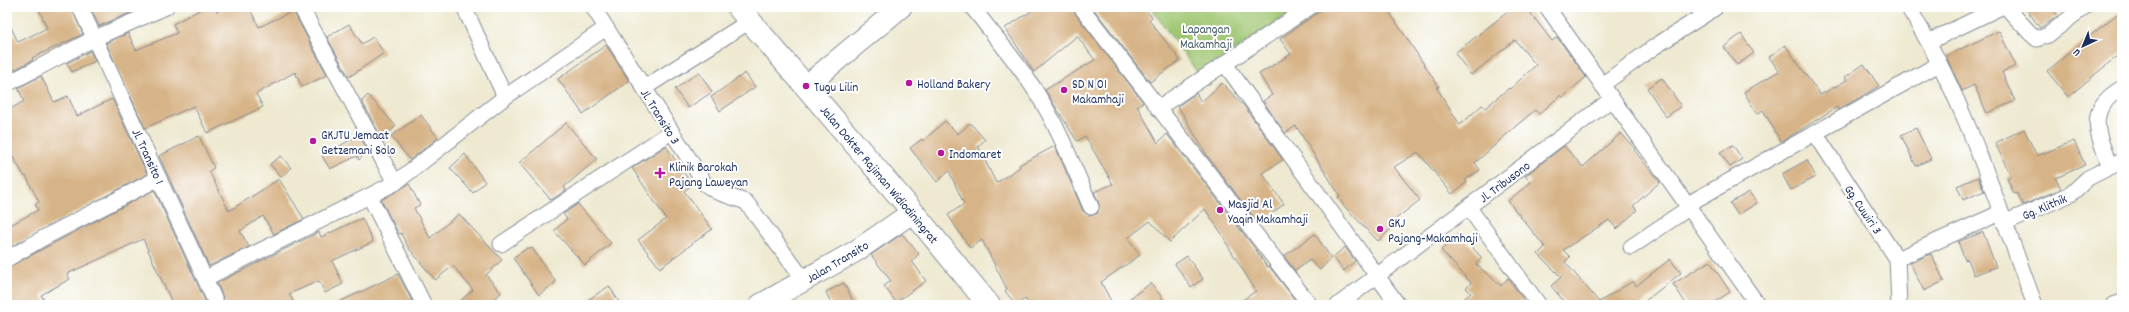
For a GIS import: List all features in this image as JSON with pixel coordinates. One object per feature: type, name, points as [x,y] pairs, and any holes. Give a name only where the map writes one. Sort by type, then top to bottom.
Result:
[{"type":"main road","points":[[806,86],[901,7]]},
{"type":"main road","name":"Jalan Dokter Rajiman Widiodiningrat","points":[[744,14],[913,212],[989,305]]},
{"type":"main road","name":"Jalan Transito","points":[[760,305],[856,251],[913,212]]},
{"type":"street","name":"Jl. Transito 1","points":[[80,7],[206,278],[217,305]]},
{"type":"street","points":[[7,84],[95,38],[166,7]]},
{"type":"street","points":[[301,7],[395,183]]},
{"type":"street","points":[[464,7],[505,97]]},
{"type":"street","name":"Jl. Transito 3","points":[[593,7],[705,184],[717,192],[746,202],[804,280]]},
{"type":"street","points":[[972,7],[1016,63],[1044,104],[1066,148],[1091,207]]},
{"type":"street","points":[[1081,7],[1310,305]]},
{"type":"street","points":[[1158,108],[1310,7]]},
{"type":"street","points":[[1908,7],[1928,42],[1970,133],[2035,305]]},
{"type":"street","points":[[1928,42],[2001,7]]},
{"type":"street","points":[[2006,7],[2037,39],[2048,35],[2084,7]]},
{"type":"street","points":[[1602,85],[1665,39],[1715,8]]},
{"type":"street","points":[[1554,9],[1602,85],[1758,305]]},
{"type":"street","points":[[644,88],[744,14]]},
{"type":"street","points":[[206,278],[370,197],[395,183],[505,97],[606,28]]},
{"type":"street","points":[[1225,64],[1398,305]]},
{"type":"street","points":[[1631,247],[1689,206],[1938,64]]},
{"type":"street","points":[[2116,164],[2097,128],[2097,119],[2101,105],[2111,95],[2122,88]]},
{"type":"street","name":"Jl. Tribusono","points":[[1338,305],[1612,99]]},
{"type":"street","points":[[501,244],[671,132]]},
{"type":"street","name":"Gg. Cuwiri 3","points":[[1815,133],[1897,259]]},
{"type":"street","name":"Gg. Klithik","points":[[1897,259],[2002,218],[2071,194],[2088,178],[2116,164]]},
{"type":"street","points":[[7,259],[44,237],[159,178]]},
{"type":"street","points":[[370,197],[424,305]]},
{"type":"street","points":[[1469,208],[1539,305]]},
{"type":"street","points":[[1897,259],[1899,305]]},
{"type":"street","points":[[2113,305],[2122,302]]},
{"type":"green space","name":"Lapangan Makamhaji","points":[[1150,7],[1300,7],[1199,75]]},
{"type":"building","points":[[38,7],[71,7],[83,34],[32,58],[33,60],[10,72],[7,66],[7,19],[18,42],[47,28]]},
{"type":"building","points":[[90,7],[144,7],[99,26]]},
{"type":"building","points":[[205,7],[214,7],[217,12],[227,7],[249,7],[259,27],[293,11],[327,75],[302,87],[295,72],[256,94],[263,107],[207,133],[194,106],[145,128],[106,43],[128,33],[136,50],[177,33],[173,24]]},
{"type":"building","points":[[1038,7],[1072,7],[1074,12],[1143,102],[1137,106],[1158,143],[1167,134],[1256,250],[1267,267],[1269,266],[1299,305],[1235,305],[1256,291],[1225,241],[1226,240],[1205,209],[1170,242],[1150,221],[1128,238],[1140,255],[1101,282],[1113,305],[1030,305],[1025,299],[1016,305],[1005,291],[1007,289],[982,240],[970,248],[948,215],[964,204],[949,171],[937,182],[910,148],[922,139],[923,141],[945,121],[958,134],[970,123],[985,140],[978,146],[996,183],[1020,167],[1019,165],[1055,146],[1083,211],[1090,216],[1098,213],[1099,204],[1094,192],[1113,184],[1085,136],[1077,141],[1045,90],[1095,60],[1077,36],[1034,72],[1005,28]]},
{"type":"building","points":[[1092,7],[1143,7],[1152,17],[1149,20],[1180,60],[1150,82]]},
{"type":"building","points":[[1326,7],[1386,7],[1439,87],[1437,88],[1460,125],[1482,105],[1485,108],[1509,88],[1510,89],[1536,65],[1515,40],[1471,75],[1455,53],[1514,7],[1526,7],[1552,41],[1557,37],[1586,77],[1563,97],[1561,95],[1539,114],[1535,110],[1516,126],[1475,163],[1480,170],[1465,180],[1467,182],[1452,194],[1418,152],[1394,167],[1420,200],[1388,225],[1392,228],[1378,241],[1344,206],[1338,197],[1340,196],[1296,126],[1285,133],[1263,101],[1272,95],[1259,74],[1291,54],[1280,39]]},
{"type":"building","points":[[2025,7],[2051,7],[2058,16],[2040,28]]},
{"type":"building","points":[[2122,10],[2122,52],[2068,97],[2047,71]]},
{"type":"building","points":[[349,24],[362,44],[373,37],[384,53],[349,77],[327,37]]},
{"type":"building","points":[[1999,31],[2016,66],[2002,72],[2015,101],[1987,113],[1974,85],[1962,91],[1946,56]]},
{"type":"building","points":[[1741,34],[1754,53],[1737,65],[1724,47]]},
{"type":"building","points":[[606,45],[629,81],[583,114],[558,79]]},
{"type":"building","points":[[1785,45],[1820,95],[1847,80],[1845,77],[1864,64],[1879,86],[1838,110],[1837,107],[1781,142],[1763,110],[1757,114],[1744,92],[1779,71],[1769,57]]},
{"type":"building","points":[[90,51],[95,61],[72,72],[67,63]]},
{"type":"building","points":[[699,72],[712,92],[688,108],[675,89]]},
{"type":"building","points":[[745,73],[755,87],[720,111],[711,97]]},
{"type":"building","points":[[41,76],[54,102],[68,96],[77,116],[112,99],[147,174],[7,249],[7,227],[38,210],[35,204],[39,202],[26,176],[25,177],[13,157],[7,162],[7,111],[24,101],[18,88]]},
{"type":"building","points":[[1662,78],[1681,106],[1666,117],[1647,88]]},
{"type":"building","points":[[1222,83],[1244,106],[1283,160],[1262,173],[1284,204],[1259,224],[1208,157],[1178,106],[1196,93],[1201,102]]},
{"type":"building","points":[[368,95],[396,126],[382,139],[362,101]]},
{"type":"building","points":[[421,115],[438,138],[410,160],[391,136]]},
{"type":"building","points":[[566,123],[597,159],[564,187],[566,190],[551,200],[519,163]]},
{"type":"building","points":[[1916,128],[1931,159],[1916,166],[1901,135]]},
{"type":"building","points":[[2024,129],[2037,156],[2074,141],[2085,165],[2056,178],[2061,189],[2023,205],[2017,193],[2014,194],[2007,178],[2011,176],[1995,143]]},
{"type":"building","points":[[1621,133],[1660,182],[1633,206],[1637,210],[1617,229],[1609,220],[1563,250],[1570,257],[1565,262],[1599,302],[1633,281],[1636,286],[1670,259],[1681,273],[1640,305],[1567,305],[1551,286],[1561,277],[1538,254],[1545,247],[1508,201],[1531,182],[1525,176],[1564,146],[1583,167]]},
{"type":"building","points":[[359,135],[368,151],[359,160],[357,156],[330,169],[322,156]]},
{"type":"building","points":[[199,136],[214,168],[209,171],[229,211],[279,179],[304,219],[274,234],[263,216],[240,231],[249,247],[209,266],[159,156]]},
{"type":"building","points":[[1733,145],[1742,159],[1730,167],[1720,152]]},
{"type":"building","points":[[666,146],[692,185],[684,191],[712,229],[660,268],[638,240],[666,219],[632,168]]},
{"type":"building","points":[[465,154],[485,182],[473,193],[450,168]]},
{"type":"building","points":[[281,156],[291,168],[281,177],[270,164]]},
{"type":"building","points":[[1807,160],[1816,177],[1791,190],[1782,174]]},
{"type":"building","points":[[1978,177],[1984,191],[1963,200],[1957,186]]},
{"type":"building","points":[[409,184],[420,205],[414,208],[430,238],[459,214],[502,260],[486,275],[501,293],[494,299],[499,305],[455,305],[473,290],[453,266],[435,280],[408,247],[401,233],[399,234],[381,200]]},
{"type":"building","points":[[154,190],[207,305],[173,305],[143,239],[67,274],[70,279],[41,295],[47,305],[7,305],[7,268]]},
{"type":"building","points":[[1749,192],[1757,203],[1738,215],[1730,203]]},
{"type":"building","points":[[578,204],[611,243],[585,265],[554,231],[567,219],[563,214]]},
{"type":"building","points":[[362,218],[373,242],[332,261],[343,284],[325,293],[319,281],[289,294],[295,305],[226,305],[217,283],[319,232],[321,237]]},
{"type":"building","points":[[1983,232],[1996,267],[1974,275],[1968,259],[1965,260],[1958,242]]},
{"type":"building","points":[[1459,233],[1482,258],[1476,264],[1501,286],[1508,278],[1523,299],[1518,305],[1456,305],[1471,293],[1466,288],[1471,283],[1441,250]]},
{"type":"building","points":[[902,234],[919,254],[912,261],[926,281],[896,302],[884,286],[891,281],[871,255]]},
{"type":"building","points":[[1315,234],[1331,258],[1320,270],[1310,260],[1295,271],[1284,256]]},
{"type":"building","points":[[1345,247],[1355,261],[1344,271],[1333,257]]},
{"type":"building","points":[[527,248],[532,248],[556,282],[539,295],[513,258]]},
{"type":"building","points":[[1931,254],[1944,281],[1924,291],[1910,263]]},
{"type":"building","points":[[1187,256],[1203,279],[1191,287],[1175,264]]},
{"type":"building","points":[[1710,261],[1730,292],[1710,305],[1687,305],[1673,284]]},
{"type":"building","points":[[398,274],[414,305],[333,305]]},
{"type":"building","points":[[844,283],[855,305],[832,305],[826,292]]},
{"type":"building","points":[[1151,283],[1163,299],[1154,305],[1121,305]]},
{"type":"building","points":[[609,286],[621,305],[580,305]]},
{"type":"place","name":"Holland Bakery","points":[[909,83]]},
{"type":"place","name":"Tugu Lilin","points":[[806,86]]},
{"type":"place","name":"SD N 01 Makamhaji","points":[[1064,90]]},
{"type":"place","name":"GKJTU Jemaat Getzemani Solo","points":[[313,141]]},
{"type":"place","name":"Indomaret","points":[[941,153]]},
{"type":"place","name":"Klinik Barokah Pajang Laweyan","points":[[660,173]]},
{"type":"place","name":"Masjid Al Yaqin Makamhaji","points":[[1220,210]]},
{"type":"place","name":"GKJ Pajang-Makamhaji","points":[[1380,229]]}]
